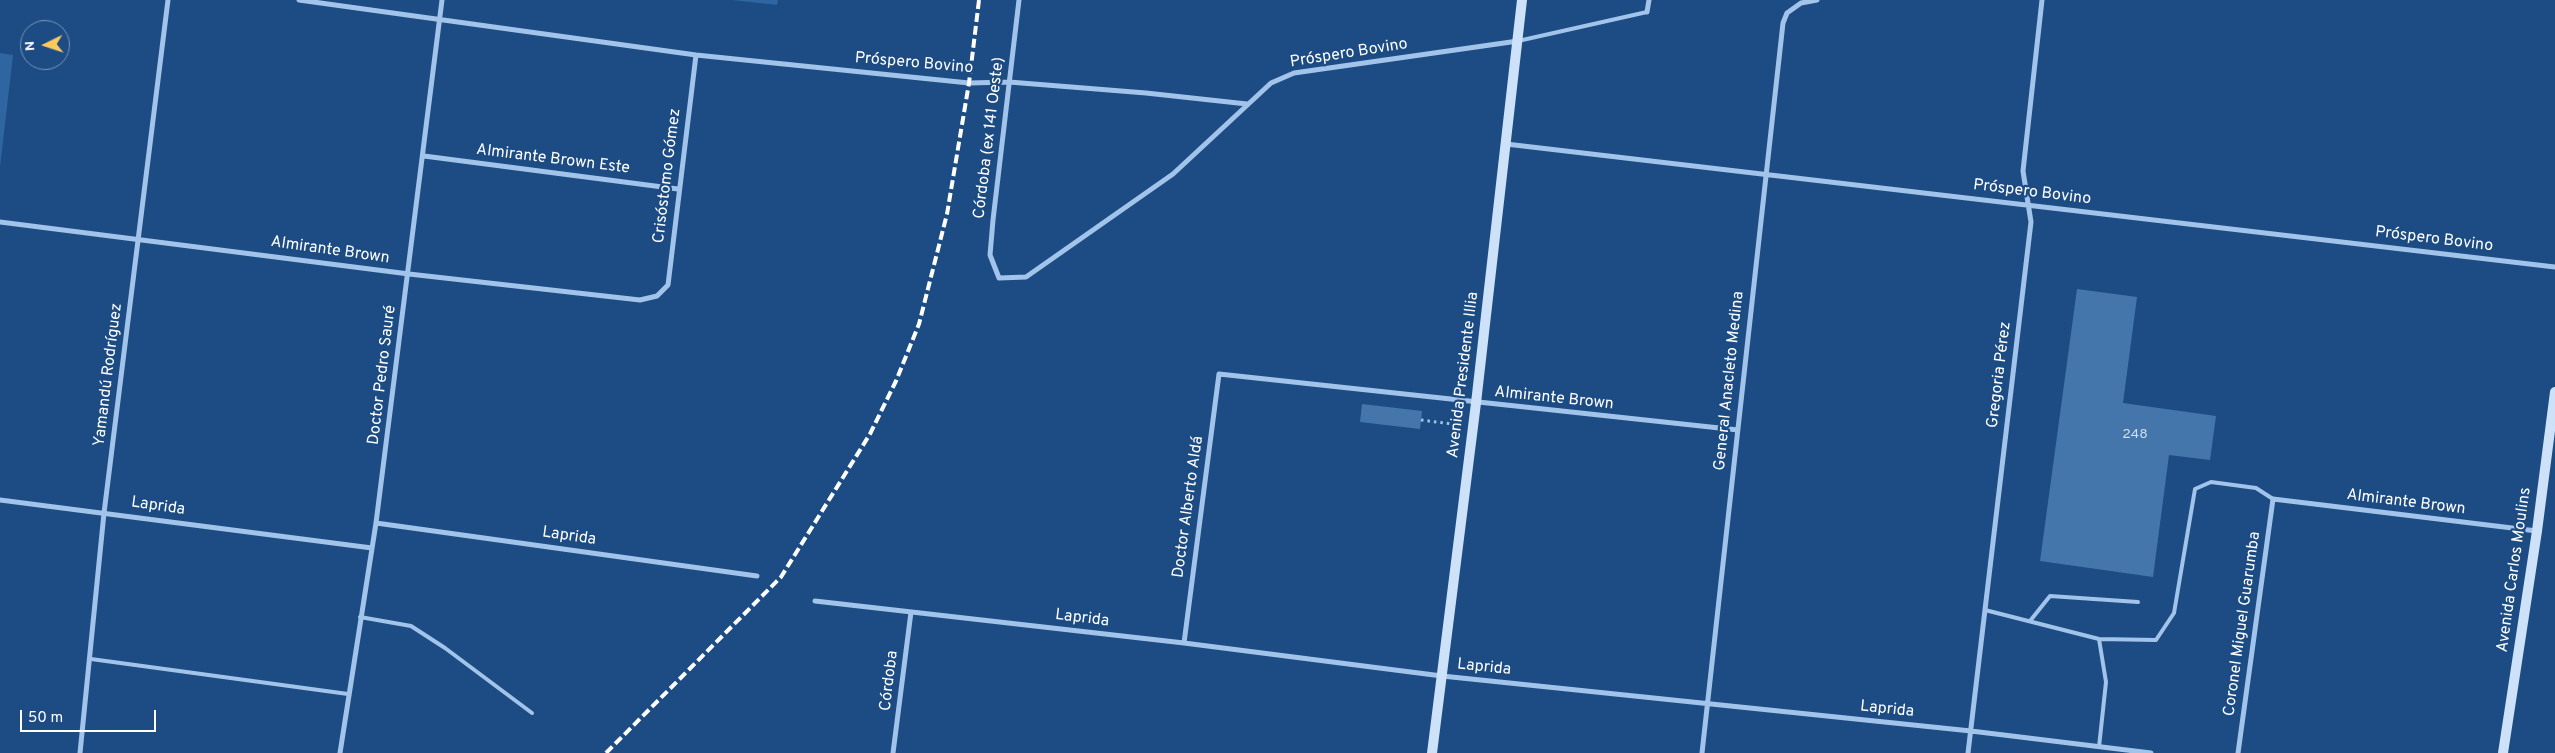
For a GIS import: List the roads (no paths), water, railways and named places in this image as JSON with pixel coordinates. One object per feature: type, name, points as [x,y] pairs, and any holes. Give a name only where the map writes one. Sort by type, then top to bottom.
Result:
[{"type":"main road","name":"Avenida Presidente Illia","points":[[1432,753],[1476,403],[1522,0]]},
{"type":"main road","name":"Avenida Carlos Moulins","points":[[2503,753],[2537,531],[2555,392]]},
{"type":"street","name":"Yamandú Rodríguez","points":[[80,753],[91,659],[104,513],[168,0]]},
{"type":"street","name":"Próspero Bovino","points":[[299,0],[440,18],[696,55],[969,84],[1009,82],[1146,93],[1247,104],[1271,83],[1294,74],[1518,41]]},
{"type":"street","name":"Doctor Pedro Sauré","points":[[340,753],[376,523],[424,156],[442,0]]},
{"type":"street","name":"Córdoba (ex 141 Oeste)","points":[[1019,0],[990,255],[999,278],[1026,277],[1172,174],[1247,104]]},
{"type":"street","points":[[1647,12],[1649,0]]},
{"type":"street","name":"General Anacleto Medina","points":[[1702,753],[1783,24],[1786,13],[1801,3],[1817,0]]},
{"type":"street","name":"Gregoria Pérez","points":[[1968,753],[2031,222],[2023,172],[2042,0]]},
{"type":"street","name":"Crisóstomo Gómez","points":[[657,296],[668,285],[678,189],[696,55]]},
{"type":"street","name":"Próspero Bovino","points":[[1505,144],[2555,267]]},
{"type":"street","name":"Almirante Brown Este","points":[[424,156],[678,189]]},
{"type":"street","name":"Almirante Brown","points":[[0,222],[139,238],[408,274],[640,300],[657,296]]},
{"type":"street","name":"Almirante Brown","points":[[1219,374],[1738,430]]},
{"type":"street","name":"Doctor Alberto Aldá","points":[[1184,643],[1219,374]]},
{"type":"street","name":"Almirante Brown","points":[[2273,499],[2537,531]]},
{"type":"street","name":"Coronel Miguel Guarumba","points":[[2238,753],[2273,499]]},
{"type":"street","name":"Laprida","points":[[0,500],[372,548]]},
{"type":"street","name":"Laprida","points":[[376,523],[757,576]]},
{"type":"street","name":"Laprida","points":[[815,601],[1184,643],[1442,676],[1971,731],[2151,753]]},
{"type":"street","name":"Córdoba","points":[[893,753],[911,612]]},
{"type":"lane","points":[[1518,41],[1647,12]]},
{"type":"lane","points":[[1985,610],[2099,639],[2156,640],[2174,613],[2195,489],[2212,482],[2256,488],[2273,499]]},
{"type":"lane","points":[[2030,622],[2050,596],[2138,602]]},
{"type":"lane","points":[[360,618],[411,626],[445,648],[532,713]]},
{"type":"lane","points":[[2099,639],[2106,682],[2100,747]]},
{"type":"lane","points":[[91,659],[348,694]]},
{"type":"railway","points":[[606,753],[781,577],[870,434],[896,381],[919,324],[947,214],[969,83],[979,0]]}]
